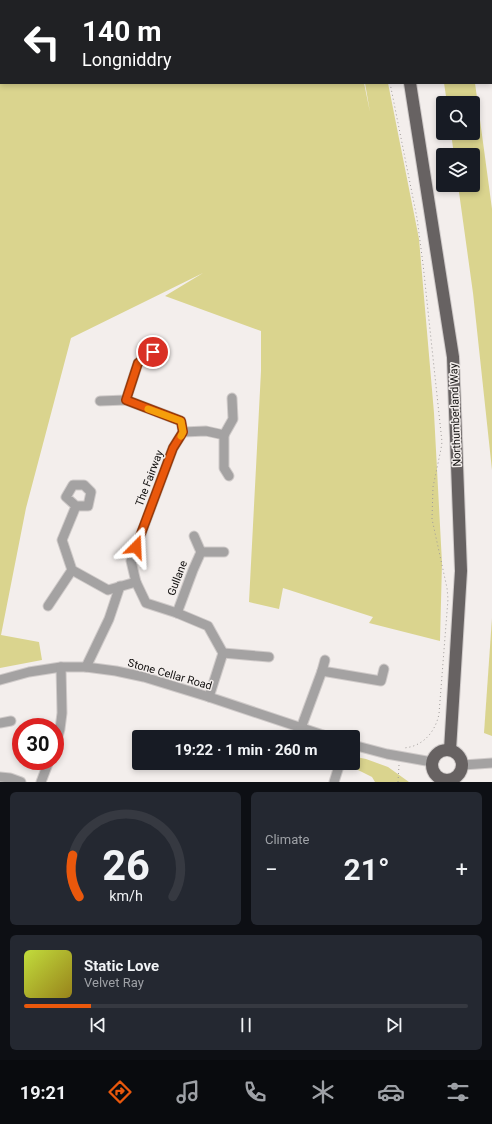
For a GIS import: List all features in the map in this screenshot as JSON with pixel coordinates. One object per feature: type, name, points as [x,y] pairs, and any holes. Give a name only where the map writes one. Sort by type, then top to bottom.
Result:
[{"type":"main road","name":"Northumberland Way","points":[[410,84],[453,358],[461,571],[450,750]]},
{"type":"main road","points":[[442,750],[450,750],[456,752],[462,760],[462,771],[454,779],[445,781],[436,776],[433,771],[432,762],[434,757],[442,750]]},
{"type":"street","points":[[126,400],[135,360],[153,352]]},
{"type":"street","points":[[229,476],[224,468],[224,435],[233,419],[232,398]]},
{"type":"street","points":[[100,401],[126,400],[181,421],[183,432],[206,430],[224,435]]},
{"type":"street","name":"The Fairway","points":[[183,432],[173,448],[131,561],[136,582],[146,603],[177,613],[208,626],[223,653]]},
{"type":"street","points":[[76,506],[62,540],[72,570],[108,590],[136,582]]},
{"type":"street","name":"Gullane","points":[[177,613],[201,552],[194,536]]},
{"type":"street","name":"Gullane","points":[[201,552],[224,552]]},
{"type":"street","points":[[48,606],[72,570]]},
{"type":"street","points":[[86,667],[109,620],[120,586]]},
{"type":"street","points":[[209,697],[223,653],[269,658]]},
{"type":"street","points":[[301,728],[325,660]]},
{"type":"street","points":[[61,667],[61,718]]},
{"type":"street","name":"Stone Cellar Road","points":[[0,680],[29,672],[61,667],[86,667],[116,671],[144,677],[209,697],[307,730]]},
{"type":"street","points":[[322,671],[381,681],[384,669]]},
{"type":"street","points":[[0,723],[11,721]]},
{"type":"street","points":[[360,747],[402,757],[432,762]]},
{"type":"street","points":[[462,765],[492,763]]},
{"type":"street","points":[[41,782],[46,770]]},
{"type":"street","points":[[334,782],[338,770]]},
{"type":"street","points":[[0,777],[10,778],[21,782]]},
{"type":"path","points":[[390,84],[417,218],[423,264],[442,442],[433,487],[432,519],[448,599],[440,707],[437,724],[430,734],[420,743],[414,746],[402,748],[402,763],[399,763],[398,782]]},
{"type":"shaded area","points":[[0,84],[364,84],[370,112],[365,84],[388,84],[419,239],[434,413],[442,563],[440,641],[369,623],[373,617],[283,588],[279,609],[249,602],[261,371],[261,331],[165,296],[203,273],[71,338],[26,508],[1,635],[39,642],[42,660],[0,668]]},
{"type":"shaded area","points":[[444,84],[475,84],[477,96],[446,96]]},
{"type":"shaded area","points":[[480,120],[492,209],[492,470],[473,293],[459,192],[480,192],[480,148],[453,148],[452,140],[480,140]]},
{"type":"shaded area","points":[[492,618],[492,736],[484,733]]},
{"type":"shaded area","points":[[360,758],[388,767],[409,782],[375,782],[372,777],[358,770],[360,770]]},
{"type":"slow traffic","points":[[148,409],[181,421],[183,432],[181,436]]},
{"type":"route","points":[[136,547],[173,448],[183,432],[181,421],[126,400],[138,363],[153,352]]}]
